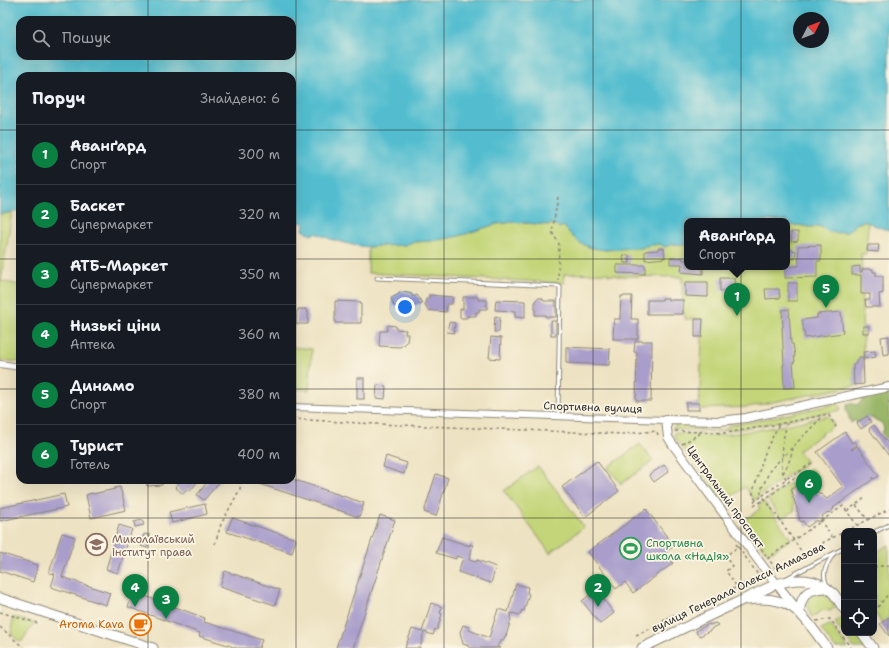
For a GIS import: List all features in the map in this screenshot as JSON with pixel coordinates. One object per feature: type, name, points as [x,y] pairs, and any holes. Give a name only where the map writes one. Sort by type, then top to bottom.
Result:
[{"type":"main road","points":[[776,584],[789,580],[807,580],[818,584],[829,591],[841,605]]},
{"type":"main road","name":"вулиця Генерала Олекси Алмазова","points":[[642,648],[776,584]]},
{"type":"main road","points":[[736,602],[760,599],[777,600],[789,605],[799,612],[801,600],[807,594],[814,590],[829,591]]},
{"type":"main road","points":[[0,598],[153,648]]},
{"type":"main road","name":"Центральний проспект","points":[[799,612],[827,648]]},
{"type":"main road","points":[[864,636],[873,648]]},
{"type":"street","points":[[0,364],[16,366]]},
{"type":"street","name":"Спортивна вулиця","points":[[296,407],[720,421],[746,418],[889,387]]},
{"type":"street","name":"Центральний проспект","points":[[666,420],[663,434],[668,437],[776,584],[799,612]]},
{"type":"lane","points":[[377,278],[560,287],[558,416]]},
{"type":"lane","points":[[877,531],[889,525]]},
{"type":"lane","name":"вулиця Генерала Олекси Алмазова","points":[[776,584],[841,550]]},
{"type":"lane","points":[[829,591],[824,574],[825,568],[834,554]]},
{"type":"path","points":[[558,196],[552,232],[559,244],[558,286]]},
{"type":"path","points":[[296,419],[623,434],[656,431],[663,434],[703,432],[726,433],[787,423],[828,414],[836,427]]},
{"type":"path","points":[[804,555],[762,496],[761,490],[770,470],[824,415]]},
{"type":"path","points":[[786,479],[782,473],[782,457],[783,440],[787,423]]},
{"type":"path","points":[[779,424],[766,450],[762,462],[753,492],[755,501],[813,462]]},
{"type":"path","points":[[656,431],[663,434]]},
{"type":"path","points":[[680,447],[703,432]]},
{"type":"path","points":[[782,473],[790,459],[794,446]]},
{"type":"path","points":[[754,506],[794,478],[793,476]]},
{"type":"path","points":[[215,544],[222,524],[240,490],[241,484]]},
{"type":"path","points":[[847,511],[865,498]]},
{"type":"path","points":[[856,504],[868,520]]},
{"type":"path","points":[[775,568],[768,558],[843,506],[857,525]]},
{"type":"path","points":[[852,528],[889,509]]},
{"type":"path","points":[[820,521],[833,538]]},
{"type":"path","points":[[771,570],[818,548],[824,542],[841,534]]},
{"type":"path","points":[[734,542],[759,576]]},
{"type":"path","points":[[737,587],[726,571],[732,566],[725,556],[738,547]]},
{"type":"path","points":[[877,567],[889,565]]},
{"type":"path","points":[[636,635],[662,623],[664,620],[674,615],[677,616],[762,574]]},
{"type":"path","points":[[877,608],[889,593]]},
{"type":"path","points":[[0,612],[37,623]]},
{"type":"path","points":[[814,621],[830,619],[851,648]]},
{"type":"path","points":[[0,627],[23,647]]},
{"type":"green space","points":[[12,213],[1,281],[16,284],[16,362],[0,360],[0,214]]},
{"type":"green space","points":[[864,221],[868,223],[866,254],[861,254],[864,384],[748,407],[699,409],[703,319],[685,319],[685,314],[683,314],[682,277],[616,276],[608,275],[608,273],[564,274],[564,283],[368,273],[368,247],[404,245],[413,242],[444,239],[459,236],[496,224],[514,222],[549,225],[554,224],[560,228],[563,226],[578,242],[605,250],[642,248],[645,246],[660,244],[665,247],[674,244],[684,245],[684,270],[790,270],[790,226],[819,226],[829,232],[836,233],[847,232],[856,224]]},
{"type":"green space","points":[[296,347],[312,349],[309,390],[296,389]]},
{"type":"green space","points":[[886,393],[889,394],[889,442],[882,433],[884,429],[882,423],[867,416],[857,423],[855,420],[851,423],[846,409],[848,403],[858,405],[864,398]]},
{"type":"green space","points":[[836,404],[840,406],[841,410],[740,429],[723,430],[730,425]]},
{"type":"green space","points":[[828,416],[834,425],[798,451],[807,462],[754,500],[745,487],[723,502],[675,438],[674,433],[704,434],[706,436],[721,435]]},
{"type":"green space","points":[[682,424],[696,425],[707,431],[673,429],[676,425]]},
{"type":"green space","points":[[640,444],[653,461],[621,484],[608,467]]},
{"type":"green space","points":[[538,466],[584,527],[550,553],[504,491]]},
{"type":"green space","points":[[811,468],[819,478],[811,484],[810,482],[808,484],[802,479],[798,482],[796,479]]},
{"type":"green space","points":[[790,483],[792,486],[788,489],[791,496],[790,497],[794,503],[793,507],[795,510],[782,519],[767,499]]},
{"type":"green space","points":[[764,501],[791,539],[770,553],[767,553],[743,521],[760,509],[758,506]]},
{"type":"green space","points":[[889,545],[889,617],[882,623],[877,616],[877,551]]},
{"type":"green space","points":[[819,593],[829,598],[836,607],[830,611],[823,610],[812,617],[807,606],[808,602],[811,597]]},
{"type":"green space","points":[[13,617],[34,623],[20,642],[11,634]]},
{"type":"green space","points":[[841,618],[841,631],[835,623]]},
{"type":"green space","points":[[830,625],[848,648],[835,648],[821,629]]},
{"type":"green space","points":[[845,636],[857,636],[866,648],[854,648]]},
{"type":"water","points":[[0,0],[889,0],[889,231],[864,221],[856,224],[847,232],[836,233],[829,232],[819,226],[790,226],[790,218],[684,218],[684,245],[674,244],[665,247],[660,244],[645,246],[642,248],[605,250],[591,248],[578,242],[563,226],[560,228],[554,224],[549,225],[514,222],[496,224],[459,236],[431,241],[413,242],[404,245],[368,247],[353,245],[333,240],[315,233],[311,235],[303,230],[304,223],[296,222],[296,72],[16,72],[16,212],[0,214]]},
{"type":"building","points":[[791,232],[798,232],[798,241],[791,242]]},
{"type":"building","points":[[821,245],[821,261],[817,261],[817,277],[785,278],[785,270],[790,270],[790,266],[799,266],[798,246]]},
{"type":"building","points":[[868,245],[879,245],[878,252],[867,251]]},
{"type":"building","points":[[658,248],[664,248],[665,258],[645,260],[645,251],[658,250]]},
{"type":"building","points":[[790,250],[796,251],[795,259],[790,258]]},
{"type":"building","points":[[629,255],[630,263],[624,263],[623,256]]},
{"type":"building","points":[[670,258],[683,258],[684,270],[703,270],[703,274],[681,272],[682,264],[670,264]]},
{"type":"building","points":[[617,265],[645,265],[645,274],[617,273]]},
{"type":"building","points":[[860,266],[860,272],[862,272],[862,269],[873,269],[873,272],[876,272],[876,276],[883,276],[883,293],[879,294],[880,307],[866,307],[865,300],[870,300],[870,294],[861,294],[861,275],[852,275],[852,267]]},
{"type":"building","points":[[720,278],[734,278],[735,291],[720,291]]},
{"type":"building","points":[[685,282],[708,282],[708,297],[685,296]]},
{"type":"building","points":[[788,283],[797,283],[797,301],[788,301]]},
{"type":"building","points":[[765,289],[779,289],[780,298],[766,299]]},
{"type":"building","points":[[402,291],[412,294],[412,297],[417,295],[422,303],[410,307],[394,306],[391,298]]},
{"type":"building","points":[[429,295],[453,297],[452,304],[447,304],[446,312],[427,310],[425,305],[426,299],[429,298]]},
{"type":"building","points":[[621,296],[632,296],[631,319],[638,319],[638,339],[613,339],[614,319],[620,319]]},
{"type":"building","points":[[463,297],[478,297],[478,300],[487,300],[487,309],[479,309],[479,312],[476,312],[476,316],[460,318],[460,309],[463,309]]},
{"type":"building","points":[[538,298],[542,298],[544,301],[556,301],[556,317],[535,315],[535,301]]},
{"type":"building","points":[[662,298],[668,298],[668,300],[683,300],[683,314],[647,314],[647,300],[662,300]]},
{"type":"building","points":[[496,300],[525,301],[525,318],[515,317],[515,311],[495,310]]},
{"type":"building","points":[[335,301],[361,302],[361,323],[335,323]]},
{"type":"building","points":[[298,309],[306,309],[306,311],[308,311],[308,324],[296,324]]},
{"type":"building","points":[[789,309],[791,344],[793,344],[795,356],[795,362],[793,362],[795,387],[784,388],[782,310]]},
{"type":"building","points":[[841,312],[843,333],[805,338],[802,320],[817,318],[817,314]]},
{"type":"building","points":[[495,316],[500,317],[499,332],[494,332]]},
{"type":"building","points":[[695,319],[703,319],[702,337],[695,337]]},
{"type":"building","points":[[551,321],[556,321],[556,335],[551,335]]},
{"type":"building","points":[[449,322],[455,323],[454,333],[447,332]]},
{"type":"building","points":[[388,325],[396,326],[396,329],[406,330],[405,334],[408,334],[407,342],[404,345],[400,347],[379,346],[380,331],[387,331]]},
{"type":"building","points":[[863,326],[869,326],[869,333],[863,333]]},
{"type":"building","points":[[889,336],[889,354],[883,355],[881,337]]},
{"type":"building","points":[[491,337],[501,338],[500,359],[489,358]]},
{"type":"building","points":[[635,341],[652,341],[651,401],[636,401],[637,352],[634,352]]},
{"type":"building","points":[[566,347],[610,349],[609,365],[566,363]]},
{"type":"building","points":[[875,351],[876,357],[864,359],[863,352]]},
{"type":"building","points":[[859,357],[863,357],[864,384],[854,385],[853,364],[856,364],[856,360],[859,360]]},
{"type":"building","points":[[357,378],[364,378],[364,399],[357,399]]},
{"type":"building","points":[[377,385],[386,386],[385,399],[376,398]]},
{"type":"building","points":[[686,403],[699,403],[699,410],[686,410]]},
{"type":"building","points":[[867,416],[871,422],[861,429],[857,423]]},
{"type":"building","points":[[874,425],[889,445],[889,456],[869,429]]},
{"type":"building","points":[[845,432],[852,443],[855,441],[857,445],[851,449],[852,450],[857,446],[879,476],[874,479],[872,477],[873,479],[833,508],[834,509],[829,513],[828,512],[822,516],[823,518],[818,522],[817,520],[807,527],[803,521],[801,522],[799,519],[796,503],[792,497],[794,496],[791,490],[802,481],[804,484],[805,483],[807,486],[808,485],[827,499],[843,487],[817,452]]},
{"type":"building","points":[[386,456],[407,463],[404,474],[383,467]]},
{"type":"building","points":[[597,461],[619,491],[585,517],[562,487]]},
{"type":"building","points":[[664,465],[669,471],[654,482],[649,475]]},
{"type":"building","points":[[436,474],[448,478],[436,516],[424,512]]},
{"type":"building","points":[[296,480],[364,503],[359,517],[260,484],[296,484]]},
{"type":"building","points":[[147,484],[162,484],[162,485],[147,486]]},
{"type":"building","points":[[178,484],[196,484],[190,491],[187,489],[183,494],[175,487]]},
{"type":"building","points":[[206,484],[218,484],[204,500],[197,495]]},
{"type":"building","points":[[120,487],[126,510],[91,518],[86,495]]},
{"type":"building","points":[[64,494],[67,507],[0,521],[0,508]]},
{"type":"building","points":[[205,504],[207,514],[172,523],[169,512]]},
{"type":"building","name":"Спортивна школа «Надія»","points":[[646,509],[674,546],[665,552],[673,563],[633,593],[625,582],[616,589],[588,552]]},
{"type":"building","points":[[380,515],[395,520],[353,648],[336,648]]},
{"type":"building","points":[[232,518],[296,539],[292,553],[227,532]]},
{"type":"building","points":[[142,520],[144,525],[135,527],[134,522]]},
{"type":"building","points":[[119,525],[132,529],[118,573],[106,569]]},
{"type":"building","points":[[62,533],[75,537],[62,577],[110,593],[106,605],[51,587],[55,574],[49,573]]},
{"type":"building","points":[[144,534],[150,535],[147,548],[141,546]]},
{"type":"building","points":[[442,537],[470,546],[470,544],[473,545],[469,560],[476,562],[477,560],[496,567],[491,583],[458,572],[463,558],[456,556],[456,559],[436,553]]},
{"type":"building","points":[[0,553],[38,565],[33,582],[0,571]]},
{"type":"building","points":[[225,571],[280,590],[275,605],[220,587]]},
{"type":"building","points":[[516,584],[528,587],[527,593],[529,594],[524,611],[522,610],[520,615],[511,613],[511,619],[506,636],[503,641],[500,641],[497,647],[500,648],[469,648],[469,646],[463,644],[460,632],[463,625],[469,627],[469,630],[489,638],[498,609],[508,612]]},
{"type":"building","points":[[596,590],[614,613],[600,624],[582,601]]},
{"type":"building","points":[[134,592],[205,618],[204,622],[262,640],[259,648],[237,648],[199,636],[200,633],[128,607]]},
{"type":"building","points":[[431,603],[442,607],[440,613],[442,614],[437,630],[435,629],[433,635],[424,632],[420,648],[405,648],[412,629],[422,632]]},
{"type":"building","points":[[674,616],[676,619],[666,624],[664,621]]},
{"type":"building","points":[[889,617],[889,636],[880,624]]},
{"type":"building","points":[[715,623],[718,625],[711,630],[700,636],[697,634],[697,630],[709,624]]},
{"type":"place","name":"Динамо","points":[[826,308]]},
{"type":"place","name":"Аванґард","points":[[737,316]]},
{"type":"place","name":"Турист","points":[[809,503]]},
{"type":"place","name":"Миколаївський інститут права","points":[[96,545]]},
{"type":"place","name":"Спортивна школа «Надія»","points":[[631,549]]},
{"type":"place","name":"Низькі ціни","points":[[135,607]]},
{"type":"place","name":"Баскет","points":[[598,607]]},
{"type":"place","name":"АТБ-Маркет","points":[[166,619]]},
{"type":"place","name":"Aroma Kava","points":[[140,624]]}]
